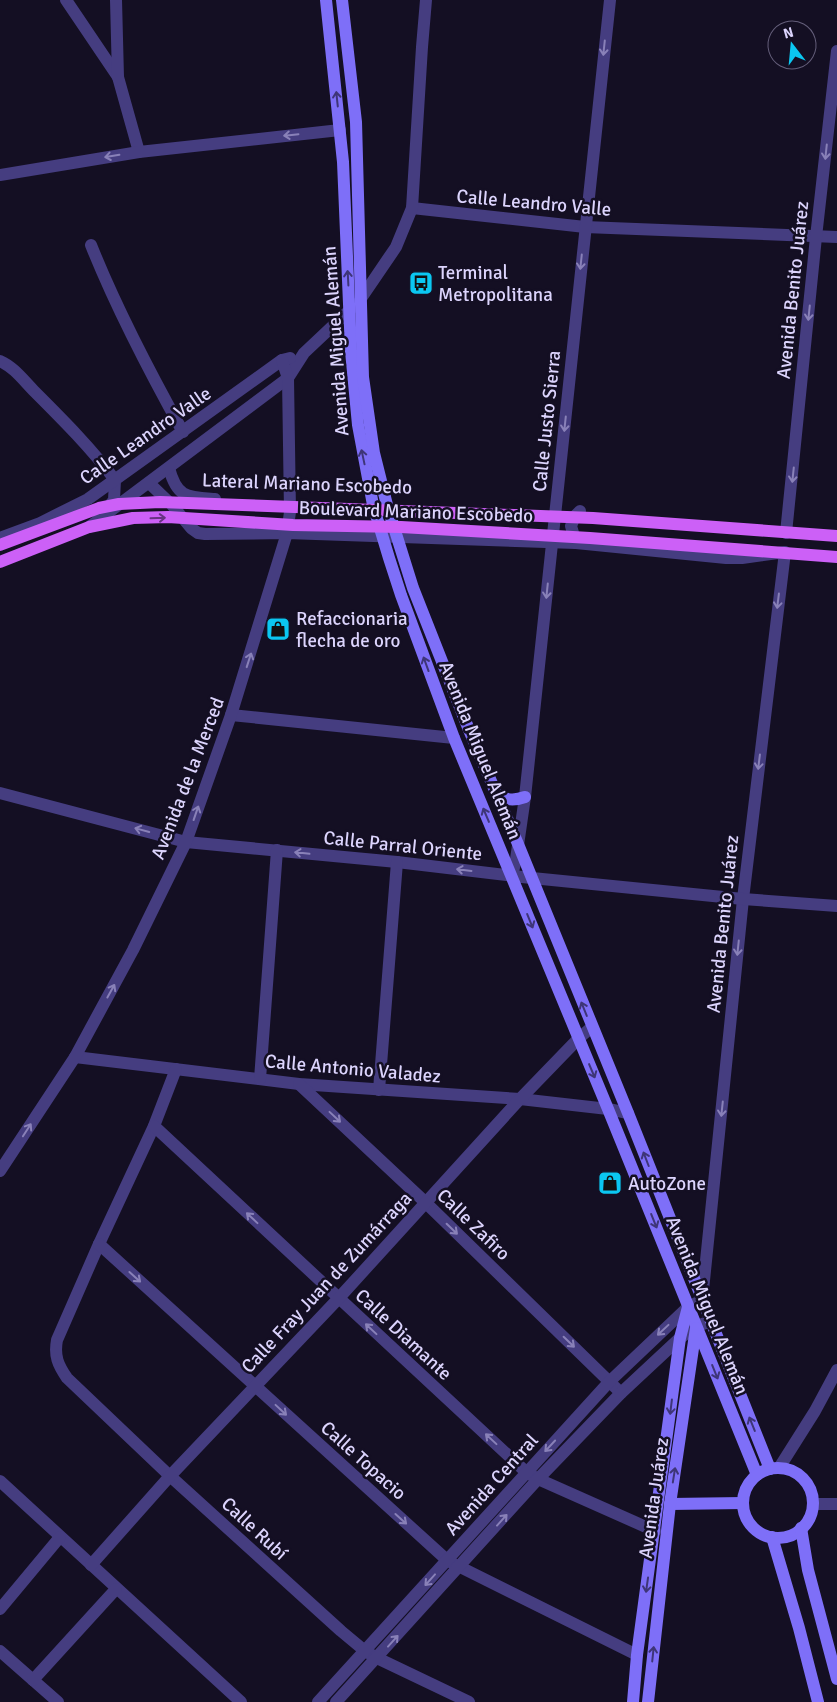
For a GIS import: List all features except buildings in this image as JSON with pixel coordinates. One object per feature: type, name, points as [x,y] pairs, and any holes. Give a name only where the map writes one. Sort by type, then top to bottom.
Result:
[{"type":"main road","name":"Avenida Miguel Alemán","points":[[326,0],[343,162],[352,373],[358,425],[374,505],[383,537],[401,595],[454,738],[608,1108],[756,1475]]},
{"type":"main road","name":"Avenida Miguel Alemán","points":[[342,0],[356,122],[362,352],[366,404],[374,453],[387,505],[422,611],[496,795],[518,844],[628,1113],[702,1300],[775,1468]]},
{"type":"main road","name":"Boulevard Mariano Escobedo","points":[[0,545],[81,514],[119,504],[160,502],[593,518],[837,536]]},
{"type":"main road","name":"Boulevard Mariano Escobedo","points":[[0,562],[89,527],[133,518],[168,517],[293,525],[401,527],[590,538],[837,557]]},
{"type":"main road","points":[[496,795],[510,800],[516,800],[525,796]]},
{"type":"main road","name":"Avenida Juárez","points":[[648,1702],[670,1504],[702,1300]]},
{"type":"main road","name":"Avenida Juárez","points":[[633,1702],[680,1338],[688,1307]]},
{"type":"main road","points":[[775,1468],[790,1470],[799,1476],[807,1484],[811,1493],[812,1504],[811,1513],[801,1528],[787,1536],[772,1537],[764,1535],[751,1526],[743,1503],[747,1486],[756,1475],[775,1468]]},
{"type":"main road","points":[[670,1504],[743,1503]]},
{"type":"main road","points":[[801,1528],[808,1570],[837,1679]]},
{"type":"main road","points":[[772,1537],[799,1628],[818,1702]]},
{"type":"street","points":[[66,0],[118,77]]},
{"type":"street","points":[[116,0],[118,77],[139,152]]},
{"type":"street","points":[[412,208],[426,0]]},
{"type":"street","name":"Calle Justo Sierra","points":[[512,876],[525,796],[610,0]]},
{"type":"street","name":"Avenida Benito Juárez","points":[[786,533],[837,51]]},
{"type":"street","points":[[0,175],[139,152],[340,130]]},
{"type":"street","name":"Calle Leandro Valle","points":[[89,527],[288,378],[304,353],[362,297],[396,247],[412,208],[585,227],[837,237]]},
{"type":"street","points":[[91,245],[124,320],[182,432]]},
{"type":"street","name":"Calle Leandro Valle","points":[[0,538],[40,523],[88,499],[282,360],[304,353]]},
{"type":"street","name":"Avenida de la Merced","points":[[0,1171],[75,1057],[133,950],[186,842],[231,715],[287,533],[291,503],[288,378],[282,360]]},
{"type":"street","points":[[0,361],[19,376],[42,399],[100,460],[115,480],[114,500],[89,527]]},
{"type":"street","name":"Lateral Mariano Escobedo","points":[[169,468],[174,486],[184,494],[191,496],[291,503],[556,512],[580,511],[750,524],[767,532]]},
{"type":"street","points":[[150,483],[191,528],[198,533],[287,533],[576,543],[726,558],[742,558],[785,552]]},
{"type":"street","points":[[576,543],[570,526],[580,511]]},
{"type":"street","name":"Avenida Benito Juárez","points":[[702,1300],[743,899],[785,552]]},
{"type":"street","points":[[231,715],[454,738]]},
{"type":"street","name":"Calle Parral Oriente","points":[[0,793],[186,842],[397,862],[512,876],[743,899],[837,906]]},
{"type":"street","points":[[260,1079],[277,850]]},
{"type":"street","points":[[379,1090],[397,862]]},
{"type":"street","name":"Calle Fray Juan de Zumárraga","points":[[91,1565],[170,1476],[338,1298],[520,1099],[592,1027]]},
{"type":"street","name":"Calle Antonio Valadez","points":[[75,1057],[299,1084],[520,1099],[608,1108],[628,1113]]},
{"type":"street","points":[[98,1244],[154,1126],[176,1069]]},
{"type":"street","name":"Calle Zafiro","points":[[299,1084],[425,1202],[621,1393]]},
{"type":"street","name":"Calle Diamante","points":[[154,1126],[526,1472],[655,1531]]},
{"type":"street","name":"Calle Rubí","points":[[98,1244],[57,1340],[55,1351],[57,1360],[67,1378],[170,1476],[319,1612],[365,1651],[469,1702]]},
{"type":"street","name":"Calle Topacio","points":[[98,1244],[448,1561],[638,1655]]},
{"type":"street","name":"Avenida Central","points":[[318,1702],[609,1382],[688,1307],[702,1300]]},
{"type":"street","name":"Avenida Central","points":[[336,1702],[538,1479],[621,1393],[680,1338],[697,1326],[711,1321]]},
{"type":"street","points":[[775,1468],[815,1411],[837,1370]]},
{"type":"street","points":[[0,1482],[241,1702]]},
{"type":"street","points":[[812,1504],[837,1504]]},
{"type":"street","points":[[0,1609],[60,1537]]},
{"type":"street","points":[[33,1680],[116,1589]]},
{"type":"street","points":[[1,1653],[58,1702]]},
{"type":"place","name":"Terminal Metropolitana","points":[[421,283]]},
{"type":"place","name":"Refaccionaria flecha de oro","points":[[278,629]]},
{"type":"place","name":"AutoZone","points":[[610,1183]]}]
